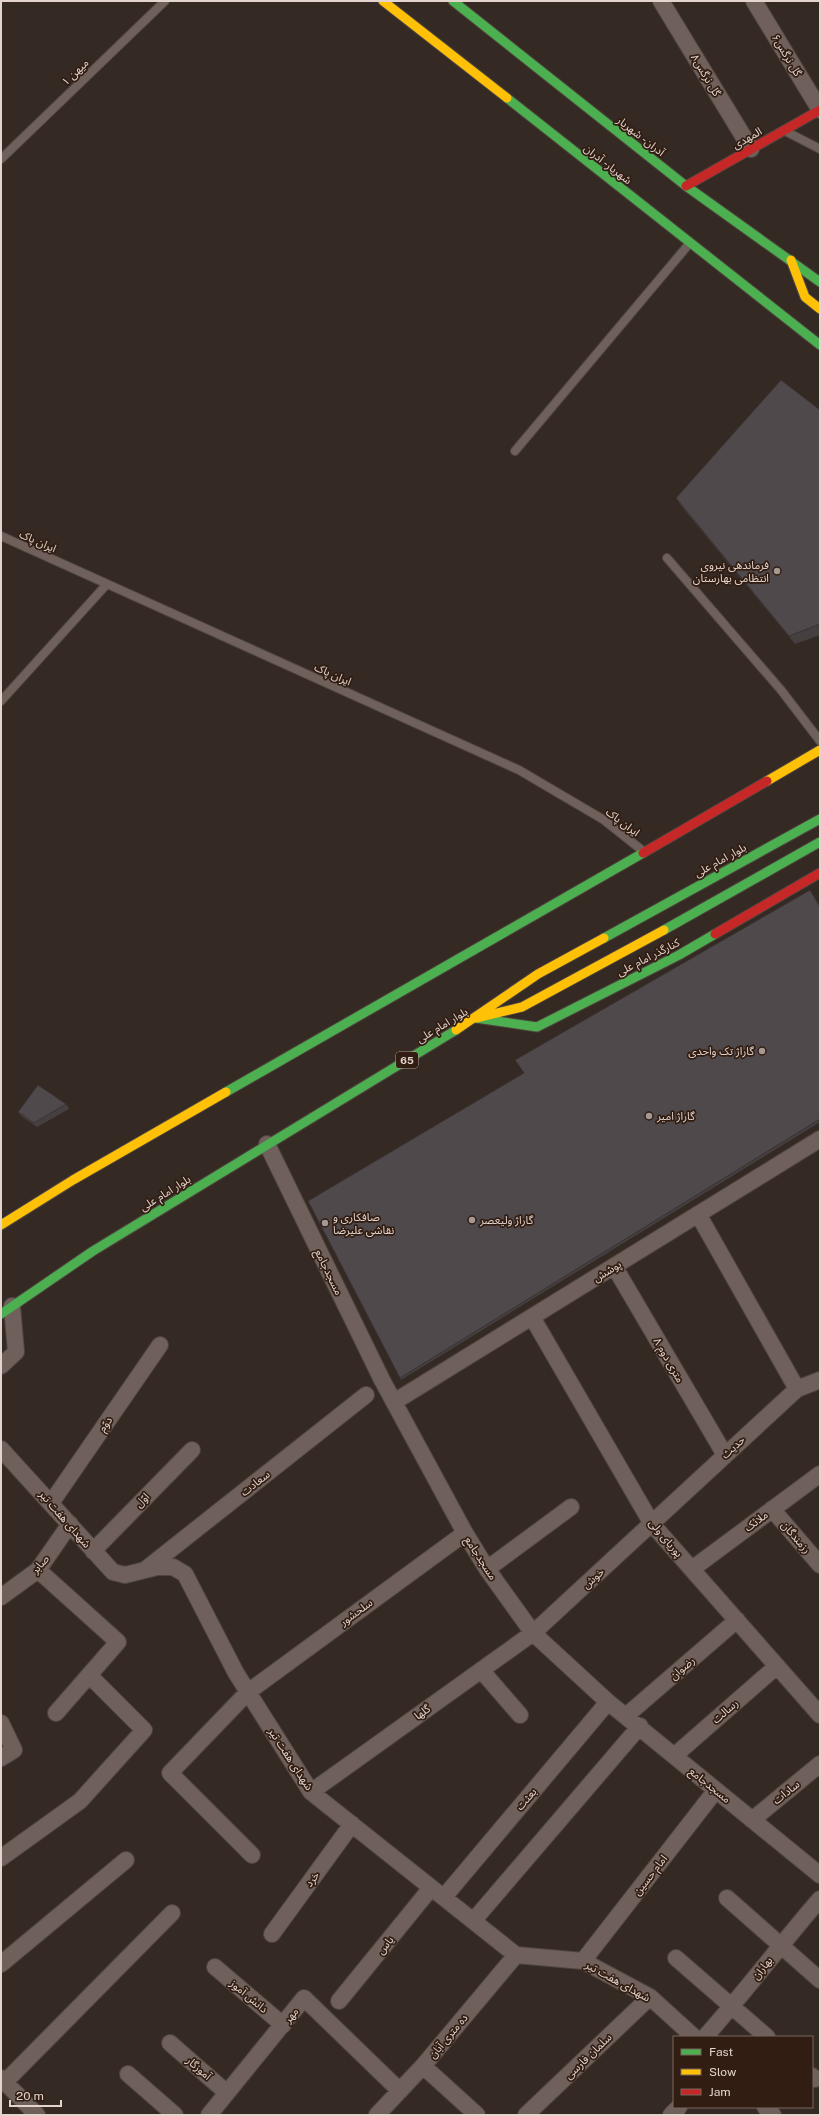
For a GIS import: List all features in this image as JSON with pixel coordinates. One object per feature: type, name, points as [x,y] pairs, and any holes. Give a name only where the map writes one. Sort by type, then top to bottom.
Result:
[{"type":"main road","name":"شهریار - آدران","points":[[383,1],[820,345]]},
{"type":"main road","name":"آدران - شهریار","points":[[453,1],[686,186],[820,282]]},
{"type":"main road","name":"المهدی","points":[[686,186],[820,110]]},
{"type":"main road","points":[[791,260],[805,297],[820,309]]},
{"type":"main road","points":[[1,1225],[176,1121],[645,853],[820,750]]},
{"type":"main road","name":"بلوار امام علی","points":[[7,1310],[93,1251],[476,1018],[538,974],[820,819]]},
{"type":"main road","points":[[476,1018],[522,1007],[750,883],[820,842]]},
{"type":"main road","name":"کنارگذر امام علی","points":[[476,1018],[537,1027],[679,955],[820,873]]},
{"type":"street","name":"گل نرگس۸","points":[[661,1],[751,149]]},
{"type":"street","name":"گل نرگس۶","points":[[754,1],[820,110]]},
{"type":"street","name":"پوشش","points":[[394,1402],[820,1139]]},
{"type":"street","name":"مسجدجامع","points":[[267,1144],[394,1402],[465,1533],[487,1569],[533,1633],[608,1702],[640,1726],[674,1756],[820,1875]]},
{"type":"street","points":[[698,1214],[797,1389]]},
{"type":"street","name":"۸ متری دوم","points":[[614,1266],[725,1455]]},
{"type":"street","points":[[1,1366],[16,1352],[7,1310]]},
{"type":"street","name":"پوریای ولی","points":[[532,1317],[652,1524],[820,1715]]},
{"type":"street","name":"دوّم","points":[[51,1503],[160,1345]]},
{"type":"street","name":"حدیث","points":[[652,1524],[797,1389],[820,1380]]},
{"type":"street","name":"سعادت","points":[[143,1571],[366,1395]]},
{"type":"street","name":"شهدای هفت تیر","points":[[1,1449],[112,1572],[124,1575],[173,1567],[185,1574],[236,1673],[311,1792],[516,1954],[583,1961],[650,1997],[693,2036]]},
{"type":"street","name":"اوّل","points":[[93,1551],[192,1450]]},
{"type":"street","name":"ملائک","points":[[692,1569],[820,1474]]},
{"type":"street","points":[[487,1569],[572,1507]]},
{"type":"street","name":"رزمندگان","points":[[772,1509],[820,1564]]},
{"type":"street","name":"صابر","points":[[1,1596],[38,1570],[70,1524]]},
{"type":"street","name":"خوش","points":[[533,1633],[652,1524]]},
{"type":"street","name":"سلحشور","points":[[252,1855],[170,1773],[248,1692],[465,1533]]},
{"type":"street","points":[[38,1570],[118,1642],[56,1712]]},
{"type":"street","name":"رضوان","points":[[627,1716],[737,1620]]},
{"type":"street","name":"گلها","points":[[311,1792],[533,1633]]},
{"type":"street","name":"رسالت","points":[[674,1756],[777,1666]]},
{"type":"street","points":[[481,1670],[520,1715]]},
{"type":"street","points":[[1,1858],[80,1801],[144,1730],[88,1675]]},
{"type":"street","name":"بعثت","points":[[437,1892],[608,1702]]},
{"type":"street","points":[[1,1723],[14,1750],[1,1758]]},
{"type":"street","points":[[474,1920],[640,1726]]},
{"type":"street","name":"سادات","points":[[752,1820],[820,1764]]},
{"type":"street","name":"امام حسین","points":[[583,1961],[716,1790]]},
{"type":"street","name":"خرد","points":[[272,1934],[352,1824]]},
{"type":"street","points":[[1,1964],[126,1860]]},
{"type":"street","name":"یاس","points":[[340,2002],[437,1892]]},
{"type":"street","points":[[727,1898],[779,1946],[820,1980]]},
{"type":"street","name":"بهاران","points":[[706,2036],[732,2007],[779,1946],[820,1899]]},
{"type":"street","points":[[33,2113],[3,2080],[172,1913]]},
{"type":"street","name":"ده متری آبان","points":[[377,2115],[424,2066],[516,1954]]},
{"type":"street","points":[[676,1958],[765,2036]]},
{"type":"street","name":"دانش آموز","points":[[215,1967],[283,2025]]},
{"type":"street","name":"سلمان فارسی","points":[[526,2115],[650,1997]]},
{"type":"street","name":"مهر","points":[[209,2115],[304,1998],[400,2091]]},
{"type":"street","name":"آموزگار","points":[[170,2044],[227,2093]]},
{"type":"street","points":[[424,2066],[477,2115]]},
{"type":"street","points":[[128,2074],[175,2115]]},
{"type":"lane","name":"میهن ۱","points":[[1,159],[165,1]]},
{"type":"lane","points":[[783,130],[820,149]]},
{"type":"lane","points":[[515,451],[690,243]]},
{"type":"lane","name":"ایران پاک","points":[[1,536],[519,770],[604,820],[645,853]]},
{"type":"lane","points":[[668,558],[781,690],[820,741]]},
{"type":"lane","points":[[1,701],[107,584]]},
{"type":"building","name":"فرماندهی نیروی انتظامی بهارستان","points":[[781,380],[820,410],[820,624],[789,636],[676,498]]},
{"type":"building","points":[[810,890],[820,907],[820,1119],[400,1378],[308,1201],[524,1073],[515,1060]]},
{"type":"building","points":[[38,1085],[66,1104],[34,1123],[18,1112]]},
{"type":"traffic: fast","points":[[453,1],[686,186],[820,282]]},
{"type":"traffic: fast","points":[[507,98],[820,345]]},
{"type":"traffic: fast","points":[[604,938],[820,819]]},
{"type":"traffic: fast","points":[[664,930],[820,842]]},
{"type":"traffic: fast","points":[[226,1092],[643,853]]},
{"type":"traffic: fast","points":[[476,1018],[537,1027],[679,955],[715,934]]},
{"type":"traffic: fast","points":[[1,1314],[93,1251],[456,1030]]},
{"type":"traffic: slow","points":[[383,1],[507,98]]},
{"type":"traffic: slow","points":[[791,260],[805,297],[820,309]]},
{"type":"traffic: slow","points":[[767,781],[820,750]]},
{"type":"traffic: slow","points":[[476,1018],[522,1007],[664,930]]},
{"type":"traffic: slow","points":[[456,1030],[538,974],[604,938]]},
{"type":"traffic: slow","points":[[1,1225],[73,1180],[226,1092]]},
{"type":"traffic: jam","points":[[686,186],[820,110]]},
{"type":"traffic: jam","points":[[643,853],[767,781]]},
{"type":"traffic: jam","points":[[715,934],[820,873]]},
{"type":"place","name":"فرماندهی نیروی انتظامی بهارستان","points":[[777,571]]},
{"type":"place","name":"گاراژ تک واحدی","points":[[762,1051]]},
{"type":"place","name":"گاراژ امیر","points":[[649,1116]]},
{"type":"place","name":"گاراژ ولیعصر","points":[[472,1220]]},
{"type":"place","name":"صافکاری و نقاشی عليرضا","points":[[325,1223]]}]
